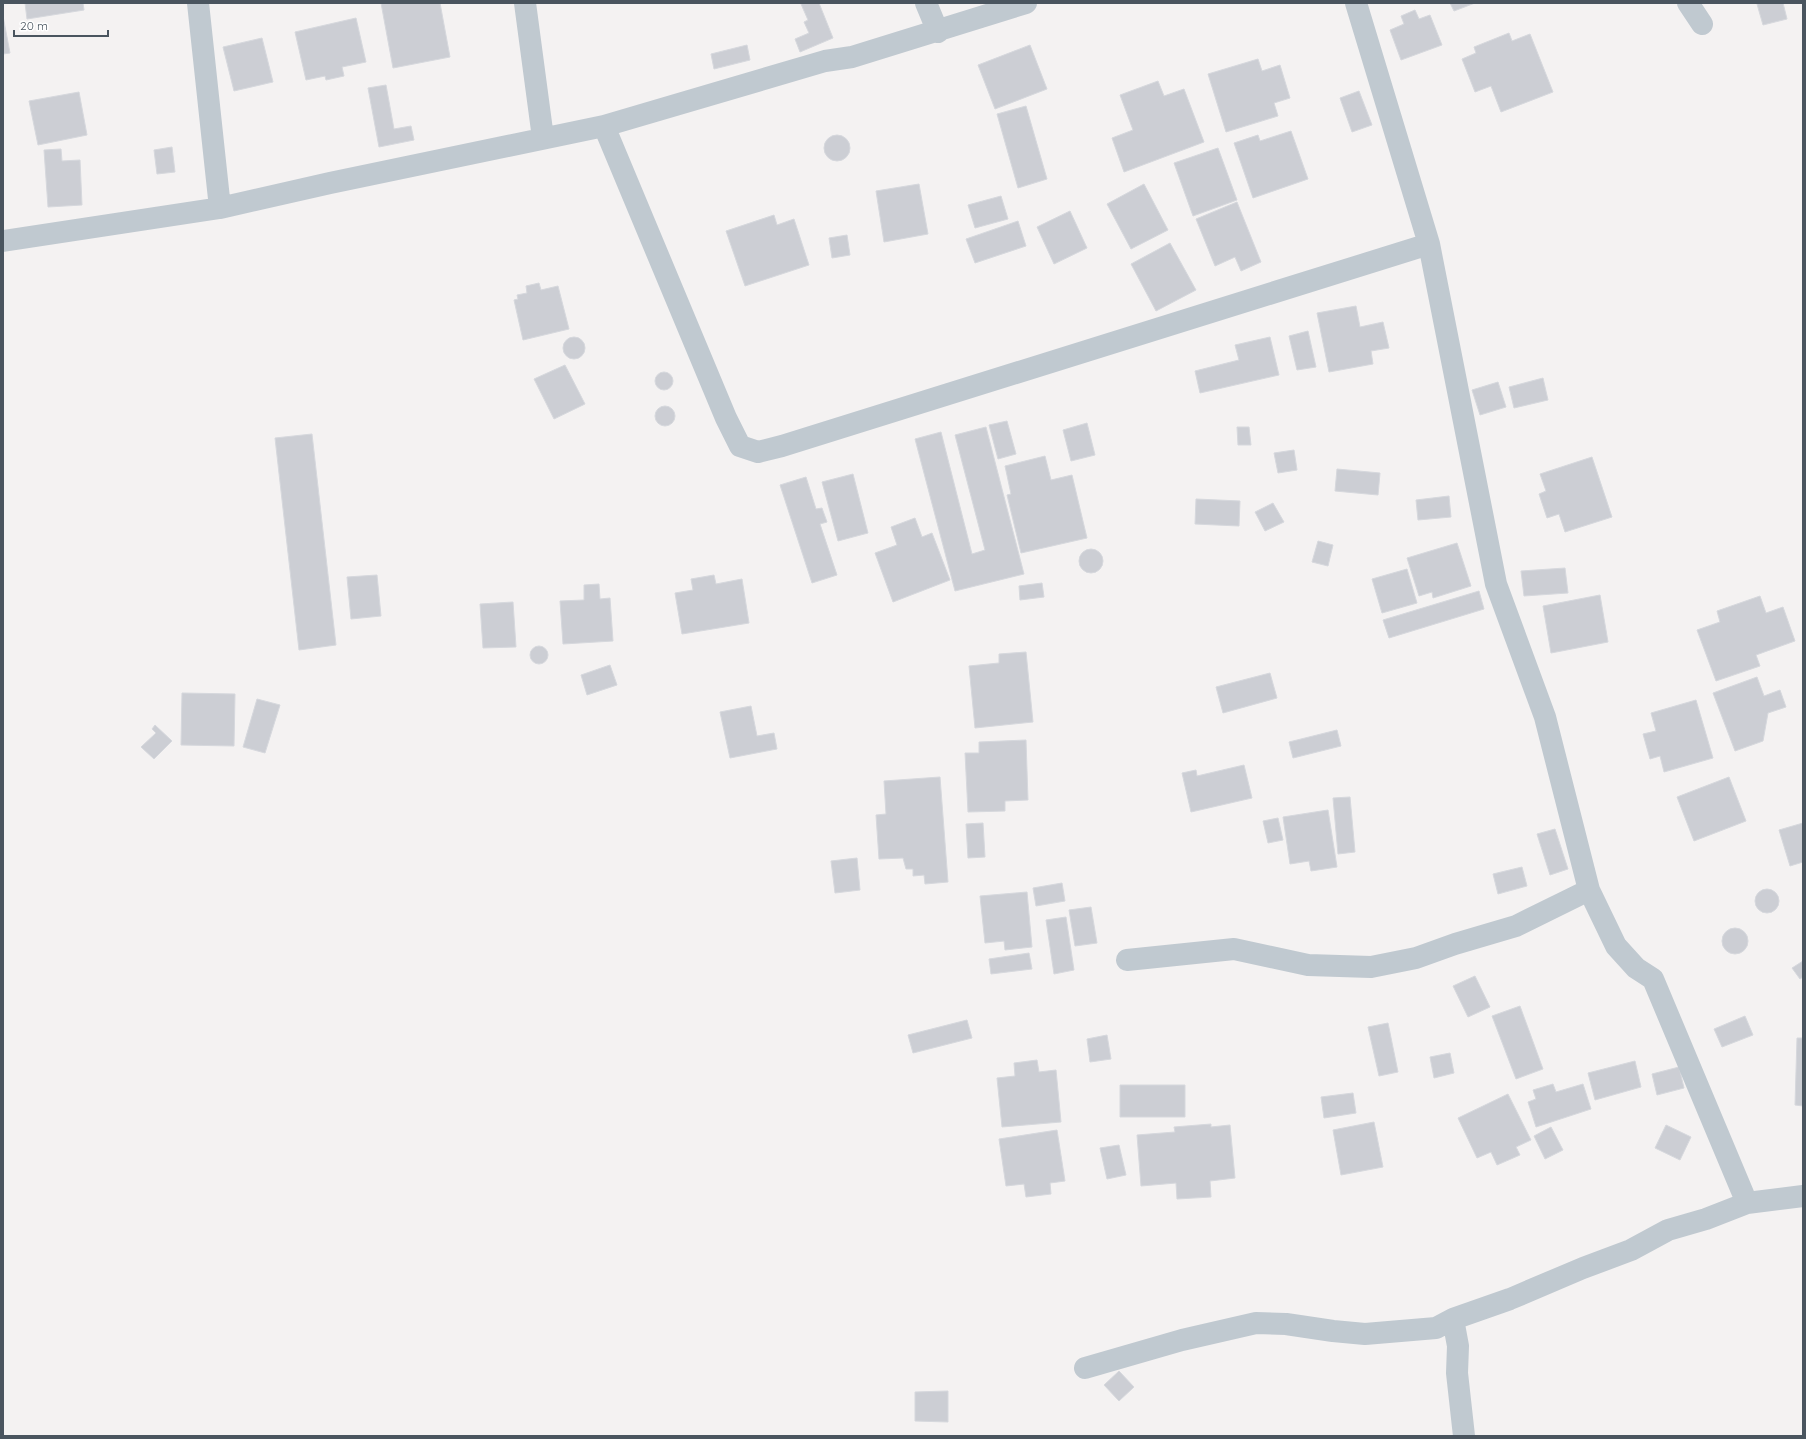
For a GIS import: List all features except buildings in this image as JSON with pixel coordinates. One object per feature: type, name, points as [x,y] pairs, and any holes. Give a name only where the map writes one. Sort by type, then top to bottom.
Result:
[{"type":"street","points":[[198,3],[220,208]]},
{"type":"street","points":[[525,3],[543,138]]},
{"type":"street","points":[[926,3],[938,32]]},
{"type":"street","points":[[3,242],[220,208],[330,183],[604,126],[774,76],[825,62],[852,57],[938,32],[1026,3]]},
{"type":"street","points":[[1356,3],[1429,244],[1496,584],[1545,717],[1589,890],[1616,946],[1636,968],[1653,979],[1747,1203]]},
{"type":"street","points":[[1688,3],[1702,24]]},
{"type":"street","points":[[604,126],[726,418],[740,446],[758,452],[790,444],[1429,244]]},
{"type":"street","points":[[1127,960],[1234,949],[1308,965],[1371,967],[1416,958],[1455,944],[1516,926],[1589,890]]},
{"type":"street","points":[[1085,1368],[1182,1340],[1256,1323],[1286,1324],[1365,1334],[1436,1328],[1453,1319],[1510,1299],[1583,1268],[1631,1250],[1668,1230],[1706,1219],[1747,1203],[1803,1196]]},
{"type":"street","points":[[1453,1319],[1458,1346],[1457,1373],[1464,1436]]}]
